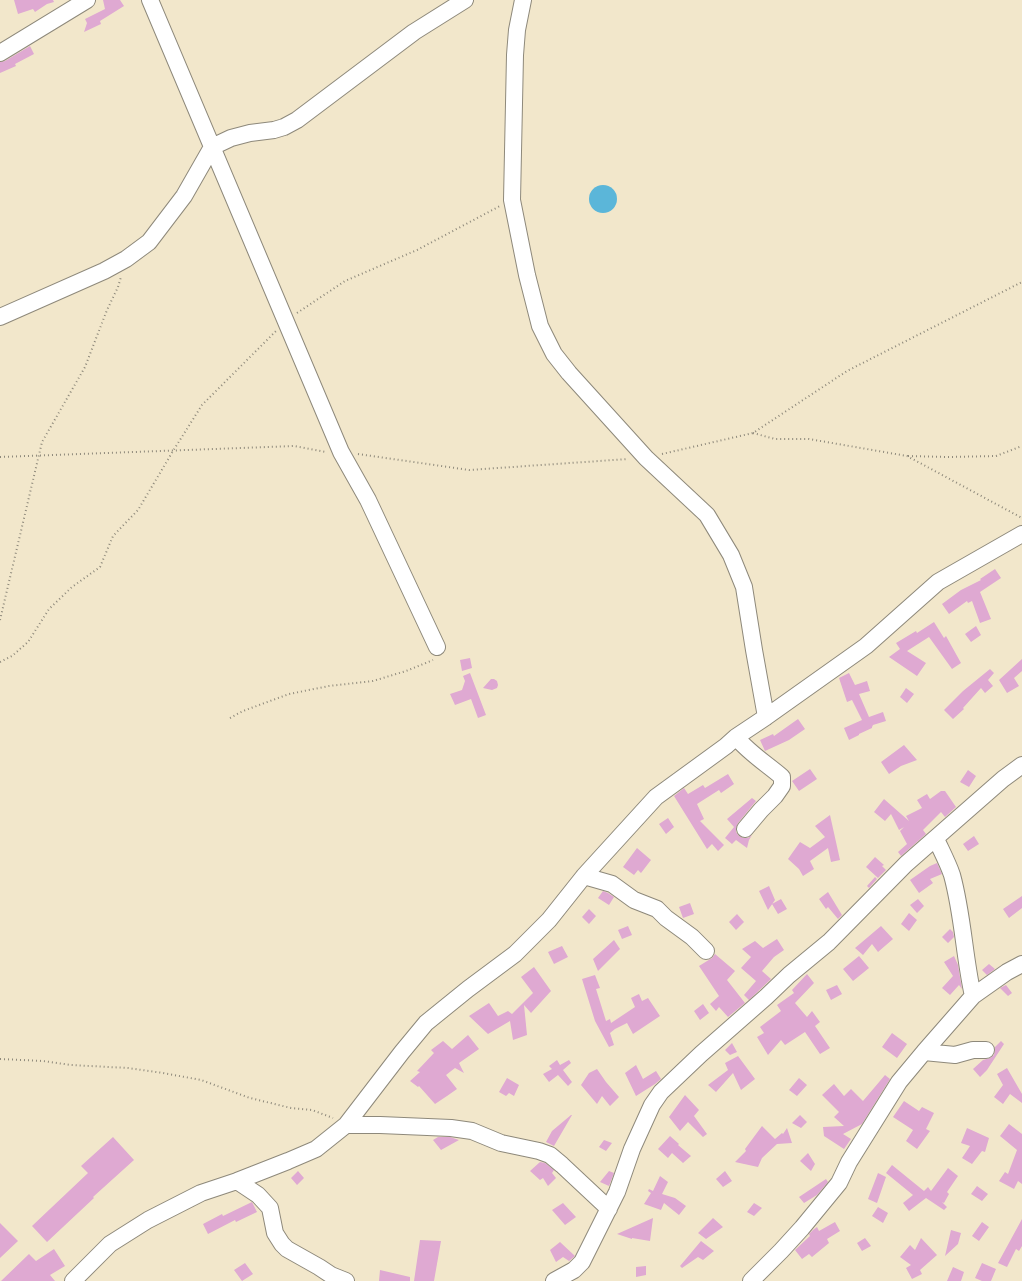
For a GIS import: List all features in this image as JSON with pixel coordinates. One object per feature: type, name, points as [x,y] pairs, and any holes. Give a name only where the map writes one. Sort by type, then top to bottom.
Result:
[{"type":"street","points":[[0,53],[87,0]]},
{"type":"street","points":[[150,0],[342,452],[368,500],[437,647]]},
{"type":"street","points":[[0,317],[104,271],[126,258],[148,242],[184,196],[212,147],[232,138],[250,133],[274,130],[284,127],[297,120],[414,32],[465,0]]},
{"type":"street","points":[[523,0],[517,30],[515,55],[512,200],[527,275],[540,326],[554,354],[569,373],[646,458],[707,515],[731,555],[744,586],[766,717]]},
{"type":"street","points":[[73,1281],[110,1244],[148,1220],[201,1193],[237,1182],[316,1149],[346,1125],[402,1052],[426,1024],[468,989],[515,954],[548,920],[584,876],[656,797],[736,737],[866,646],[938,582],[1022,534]]},
{"type":"street","points":[[736,737],[760,761],[773,769],[782,778],[782,786],[775,796],[745,829]]},
{"type":"street","points":[[554,1281],[574,1270],[582,1262],[617,1192],[632,1149],[652,1105],[661,1092],[700,1054],[789,975],[829,942],[906,864],[1003,779],[1022,766]]},
{"type":"street","points":[[936,839],[952,874],[962,925],[973,996]]},
{"type":"street","points":[[584,876],[612,884],[634,900],[657,909],[666,918],[692,937],[706,951]]},
{"type":"street","points":[[751,1281],[781,1252],[839,1183],[849,1162],[899,1082],[924,1052],[973,996],[1007,972],[1022,964]]},
{"type":"street","points":[[924,1052],[955,1055],[973,1050],[986,1050]]},
{"type":"street","points":[[346,1125],[451,1128],[472,1131],[501,1143],[539,1151],[550,1155],[609,1209]]},
{"type":"street","points":[[237,1182],[258,1195],[270,1208],[275,1233],[287,1249],[331,1275],[346,1281]]},
{"type":"path","points":[[0,662],[12,656],[28,642],[49,609],[72,587],[100,566],[113,536],[138,510],[202,405],[286,320],[345,281],[418,250],[512,200]]},
{"type":"path","points":[[0,620],[40,456],[42,442],[85,366],[107,310],[118,287],[126,258]]},
{"type":"path","points":[[0,457],[294,446],[323,452],[342,452],[469,470],[646,458],[753,433],[846,371],[1022,282]]},
{"type":"path","points":[[753,433],[775,439],[809,439],[907,456],[996,456],[1022,446]]},
{"type":"path","points":[[907,456],[1022,518]]},
{"type":"path","points":[[230,718],[243,710],[289,694],[329,686],[373,681],[406,671],[437,658],[439,653],[437,647]]},
{"type":"path","points":[[0,1059],[128,1068],[201,1080],[250,1098],[291,1108],[312,1110],[329,1116],[346,1125]]},
{"type":"water","points":[[603,185],[609,186],[613,189],[616,193],[616,205],[613,209],[609,212],[603,213],[597,212],[593,209],[590,205],[589,199],[590,193],[593,189],[597,186]]},
{"type":"building","points":[[14,0],[53,0],[54,2],[47,4],[35,12],[33,9],[18,14]]},
{"type":"building","points":[[103,0],[120,0],[124,6],[100,21],[101,24],[84,32],[87,23],[85,19],[105,9]]},
{"type":"building","points":[[30,46],[34,54],[15,64],[16,66],[0,73],[0,62],[5,61]]},
{"type":"building","points":[[995,569],[1001,578],[980,592],[991,619],[980,623],[972,601],[968,603],[967,601],[949,614],[942,604],[961,590],[981,580],[980,579]]},
{"type":"building","points":[[934,622],[944,638],[946,636],[961,663],[952,669],[929,637],[907,651],[926,663],[917,676],[889,657],[900,649],[896,643],[916,631],[917,633]]},
{"type":"building","points":[[976,626],[981,635],[971,642],[965,634]]},
{"type":"building","points":[[470,658],[472,668],[462,671],[460,660]]},
{"type":"building","points":[[1022,659],[1022,671],[1014,678],[1019,686],[1007,693],[999,680]]},
{"type":"building","points":[[990,669],[994,673],[988,680],[993,686],[985,693],[981,688],[963,708],[964,709],[953,719],[944,710],[963,691]]},
{"type":"building","points":[[470,673],[486,715],[478,718],[471,699],[455,705],[450,694],[462,690],[465,681],[463,676]]},
{"type":"building","points":[[849,673],[855,685],[867,681],[870,691],[859,694],[869,717],[883,712],[886,721],[873,725],[872,728],[849,740],[844,728],[862,720],[852,700],[847,702],[839,678]]},
{"type":"building","points":[[491,679],[497,681],[497,688],[492,690],[483,688]]},
{"type":"building","points":[[906,688],[914,694],[907,703],[900,697]]},
{"type":"building","points":[[798,719],[805,729],[789,740],[765,751],[760,740],[773,734],[774,736]]},
{"type":"building","points":[[904,745],[917,760],[901,766],[889,774],[881,762]]},
{"type":"building","points":[[810,769],[817,779],[799,791],[792,781]]},
{"type":"building","points":[[968,770],[976,776],[969,787],[960,782]]},
{"type":"building","points":[[728,774],[734,784],[721,793],[719,790],[697,804],[704,819],[700,821],[724,845],[718,851],[712,844],[707,849],[674,796],[684,788],[688,794],[703,785],[705,788]]},
{"type":"building","points":[[941,791],[945,791],[956,807],[945,817],[941,812],[923,830],[926,834],[901,856],[898,852],[907,844],[900,831],[904,827],[899,830],[891,814],[885,821],[874,812],[884,799],[909,821],[906,816],[922,808],[917,800],[927,794],[930,799]]},
{"type":"building","points":[[752,798],[756,801],[738,823],[736,828],[736,832],[743,838],[748,838],[752,835],[747,848],[736,840],[732,844],[725,838],[734,827],[727,819]]},
{"type":"building","points":[[830,815],[840,860],[831,862],[828,848],[810,861],[814,869],[803,876],[799,869],[788,859],[800,842],[810,848],[825,837],[815,826]]},
{"type":"building","points":[[668,818],[674,827],[666,834],[659,824]]},
{"type":"building","points":[[974,836],[979,844],[968,851],[963,844]]},
{"type":"building","points":[[637,848],[651,860],[641,873],[638,870],[634,875],[623,867]]},
{"type":"building","points":[[875,857],[884,865],[882,866],[886,870],[878,878],[866,867]]},
{"type":"building","points":[[937,863],[942,874],[930,879],[933,883],[919,893],[910,880]]},
{"type":"building","points":[[875,877],[877,879],[869,888],[867,886]]},
{"type":"building","points":[[769,886],[775,900],[768,910],[759,891]]},
{"type":"building","points":[[603,891],[614,897],[609,905],[598,898]]},
{"type":"building","points":[[828,892],[842,915],[838,919],[828,907],[826,909],[819,899]]},
{"type":"building","points":[[1022,896],[1022,908],[1009,918],[1003,909]]},
{"type":"building","points":[[781,899],[787,909],[778,914],[772,904]]},
{"type":"building","points":[[918,899],[924,906],[917,913],[910,905]]},
{"type":"building","points":[[690,903],[694,914],[683,918],[679,907]]},
{"type":"building","points":[[589,909],[596,916],[589,924],[582,917]]},
{"type":"building","points":[[909,913],[917,920],[909,931],[901,924]]},
{"type":"building","points":[[737,914],[744,922],[736,930],[729,922]]},
{"type":"building","points":[[628,926],[632,935],[622,939],[618,930]]},
{"type":"building","points":[[881,926],[893,939],[878,952],[872,944],[863,955],[855,948]]},
{"type":"building","points":[[950,929],[953,932],[954,937],[948,943],[942,937]]},
{"type":"building","points":[[777,939],[784,950],[774,957],[762,971],[771,979],[749,1000],[744,995],[756,981],[741,968],[751,957],[742,949],[755,941],[763,948]]},
{"type":"building","points":[[614,940],[620,949],[598,971],[593,959]]},
{"type":"building","points":[[562,946],[568,957],[554,964],[548,952]]},
{"type":"building","points":[[715,954],[735,971],[727,980],[745,1003],[728,1017],[719,1007],[716,1011],[710,1004],[719,996],[699,966],[712,958]]},
{"type":"building","points":[[859,956],[869,968],[853,981],[843,969]]},
{"type":"building","points":[[954,956],[958,965],[962,989],[959,985],[950,995],[942,988],[953,976],[944,962]]},
{"type":"building","points":[[989,964],[995,969],[987,975],[982,970]]},
{"type":"building","points":[[534,967],[551,991],[531,1013],[524,1005],[527,1035],[513,1040],[510,1021],[488,1034],[469,1016],[489,1003],[498,1016],[508,1011],[512,1014],[533,993],[521,977]]},
{"type":"building","points":[[807,974],[814,983],[795,1003],[807,1017],[812,1011],[820,1022],[815,1026],[830,1048],[820,1054],[805,1032],[785,1045],[781,1040],[768,1055],[757,1037],[764,1033],[760,1027],[781,1011],[777,1005],[794,993],[792,990]]},
{"type":"building","points":[[595,975],[600,988],[596,989],[606,1021],[610,1019],[611,1023],[635,1007],[631,998],[639,994],[642,1001],[648,998],[660,1016],[633,1034],[627,1023],[615,1029],[610,1033],[614,1045],[609,1047],[595,1021],[582,979]]},
{"type":"building","points":[[837,985],[842,994],[831,1000],[826,990]]},
{"type":"building","points":[[1006,985],[1012,993],[1008,996],[1000,988]]},
{"type":"building","points":[[703,1004],[709,1013],[700,1020],[694,1011]]},
{"type":"building","points":[[892,1033],[907,1044],[897,1058],[882,1047]]},
{"type":"building","points":[[468,1035],[479,1049],[459,1063],[464,1073],[455,1068],[446,1075],[457,1089],[435,1104],[419,1086],[418,1087],[410,1081],[420,1072],[417,1071],[434,1053],[431,1050],[443,1041],[452,1049]]},
{"type":"building","points":[[1001,1041],[1004,1044],[987,1070],[980,1077],[973,1069],[983,1060],[994,1055],[995,1047]]},
{"type":"building","points":[[732,1043],[737,1052],[730,1055],[725,1050]]},
{"type":"building","points":[[738,1056],[755,1079],[741,1090],[733,1073],[716,1092],[708,1085],[728,1070],[725,1063]]},
{"type":"building","points":[[557,1060],[560,1065],[569,1060],[571,1063],[563,1070],[572,1082],[568,1086],[558,1075],[549,1082],[543,1074],[552,1069],[549,1066]]},
{"type":"building","points":[[636,1065],[643,1079],[656,1071],[661,1079],[636,1096],[625,1073]]},
{"type":"building","points":[[1007,1068],[1022,1094],[1022,1103],[1010,1094],[1003,1104],[994,1097],[1003,1085],[997,1074]]},
{"type":"building","points":[[597,1069],[619,1097],[610,1106],[602,1096],[597,1104],[581,1085],[589,1073]]},
{"type":"building","points":[[885,1075],[890,1079],[862,1124],[843,1134],[851,1139],[844,1149],[824,1136],[823,1127],[844,1126],[834,1117],[839,1112],[822,1095],[834,1084],[844,1096],[851,1089],[863,1101]]},
{"type":"building","points":[[507,1078],[519,1085],[514,1096],[509,1093],[506,1096],[499,1092]]},
{"type":"building","points":[[799,1078],[807,1085],[797,1096],[789,1090]]},
{"type":"building","points":[[685,1095],[699,1110],[694,1116],[707,1134],[703,1137],[688,1122],[680,1131],[669,1117]]},
{"type":"building","points":[[904,1101],[919,1111],[922,1107],[934,1113],[926,1129],[930,1131],[917,1149],[906,1141],[913,1130],[893,1117]]},
{"type":"building","points":[[571,1115],[554,1146],[546,1142],[552,1131]]},
{"type":"building","points":[[800,1115],[807,1122],[801,1128],[792,1123]]},
{"type":"building","points":[[1009,1124],[1022,1134],[1022,1184],[1018,1181],[1014,1189],[999,1181],[1005,1172],[1008,1174],[1017,1150],[1000,1136]]},
{"type":"building","points":[[762,1126],[775,1139],[782,1133],[783,1134],[787,1128],[792,1143],[777,1144],[762,1158],[758,1167],[735,1162],[746,1151],[745,1149]]},
{"type":"building","points":[[967,1128],[989,1138],[985,1152],[982,1151],[972,1164],[962,1158],[970,1146],[961,1143]]},
{"type":"building","points":[[670,1136],[691,1156],[683,1163],[672,1153],[668,1158],[658,1149]]},
{"type":"building","points":[[113,1137],[134,1160],[47,1242],[32,1226],[88,1173],[81,1166]]},
{"type":"building","points":[[438,1137],[450,1137],[459,1140],[441,1150],[433,1140]]},
{"type":"building","points":[[604,1140],[612,1143],[606,1151],[599,1147]]},
{"type":"building","points":[[808,1153],[815,1164],[811,1171],[800,1161]]},
{"type":"building","points":[[540,1162],[545,1163],[554,1170],[552,1173],[556,1178],[548,1186],[543,1178],[540,1180],[530,1171]]},
{"type":"building","points":[[892,1165],[924,1191],[928,1187],[931,1191],[948,1168],[958,1176],[947,1192],[949,1194],[944,1203],[942,1202],[947,1207],[944,1210],[926,1198],[909,1211],[903,1203],[913,1195],[886,1173]]},
{"type":"building","points":[[298,1171],[304,1178],[297,1185],[291,1178]]},
{"type":"building","points":[[609,1171],[614,1173],[609,1186],[600,1182]]},
{"type":"building","points":[[725,1171],[732,1181],[723,1187],[716,1179]]},
{"type":"building","points":[[878,1173],[886,1177],[877,1203],[868,1199]]},
{"type":"building","points":[[660,1176],[668,1182],[662,1194],[675,1198],[686,1206],[679,1215],[664,1203],[661,1210],[644,1204],[651,1193],[648,1191],[649,1189],[653,1191]]},
{"type":"building","points":[[826,1179],[828,1182],[817,1195],[804,1203],[799,1197]]},
{"type":"building","points":[[977,1186],[988,1194],[982,1201],[971,1194]]},
{"type":"building","points":[[252,1202],[257,1212],[236,1222],[235,1220],[208,1234],[203,1224],[222,1214],[223,1216]]},
{"type":"building","points":[[563,1203],[576,1217],[565,1225],[552,1210]]},
{"type":"building","points":[[754,1203],[762,1208],[754,1216],[747,1212]]},
{"type":"building","points":[[878,1207],[888,1213],[883,1223],[872,1216]]},
{"type":"building","points":[[653,1218],[650,1241],[632,1239],[617,1234]]},
{"type":"building","points":[[713,1218],[723,1227],[706,1239],[698,1233]]},
{"type":"building","points":[[1022,1219],[1022,1246],[1019,1251],[1016,1249],[1007,1267],[998,1263]]},
{"type":"building","points":[[835,1222],[840,1231],[827,1239],[829,1243],[812,1257],[809,1254],[802,1259],[795,1250],[810,1236],[809,1234],[817,1227],[819,1231]]},
{"type":"building","points":[[982,1222],[989,1227],[979,1241],[972,1236]]},
{"type":"building","points":[[0,1223],[18,1241],[0,1258]]},
{"type":"building","points":[[951,1230],[961,1233],[958,1244],[945,1256]]},
{"type":"building","points":[[865,1238],[871,1246],[862,1251],[857,1243]]},
{"type":"building","points":[[921,1238],[937,1255],[920,1270],[922,1274],[912,1279],[906,1268],[911,1265],[900,1257],[910,1245],[915,1250]]},
{"type":"building","points":[[420,1240],[441,1241],[434,1281],[414,1281]]},
{"type":"building","points":[[701,1241],[714,1251],[703,1260],[698,1257],[682,1268],[680,1266]]},
{"type":"building","points":[[560,1242],[575,1256],[569,1261],[563,1257],[556,1262],[550,1250]]},
{"type":"building","points":[[54,1249],[65,1266],[50,1275],[55,1281],[1,1281],[29,1254],[36,1261]]},
{"type":"building","points":[[245,1263],[253,1274],[242,1281],[234,1270]]},
{"type":"building","points":[[982,1263],[996,1269],[991,1281],[982,1281],[975,1278]]},
{"type":"building","points":[[646,1266],[646,1275],[636,1277],[636,1267]]},
{"type":"building","points":[[953,1267],[964,1272],[961,1281],[947,1281]]},
{"type":"building","points":[[380,1270],[410,1277],[410,1281],[379,1281]]}]
